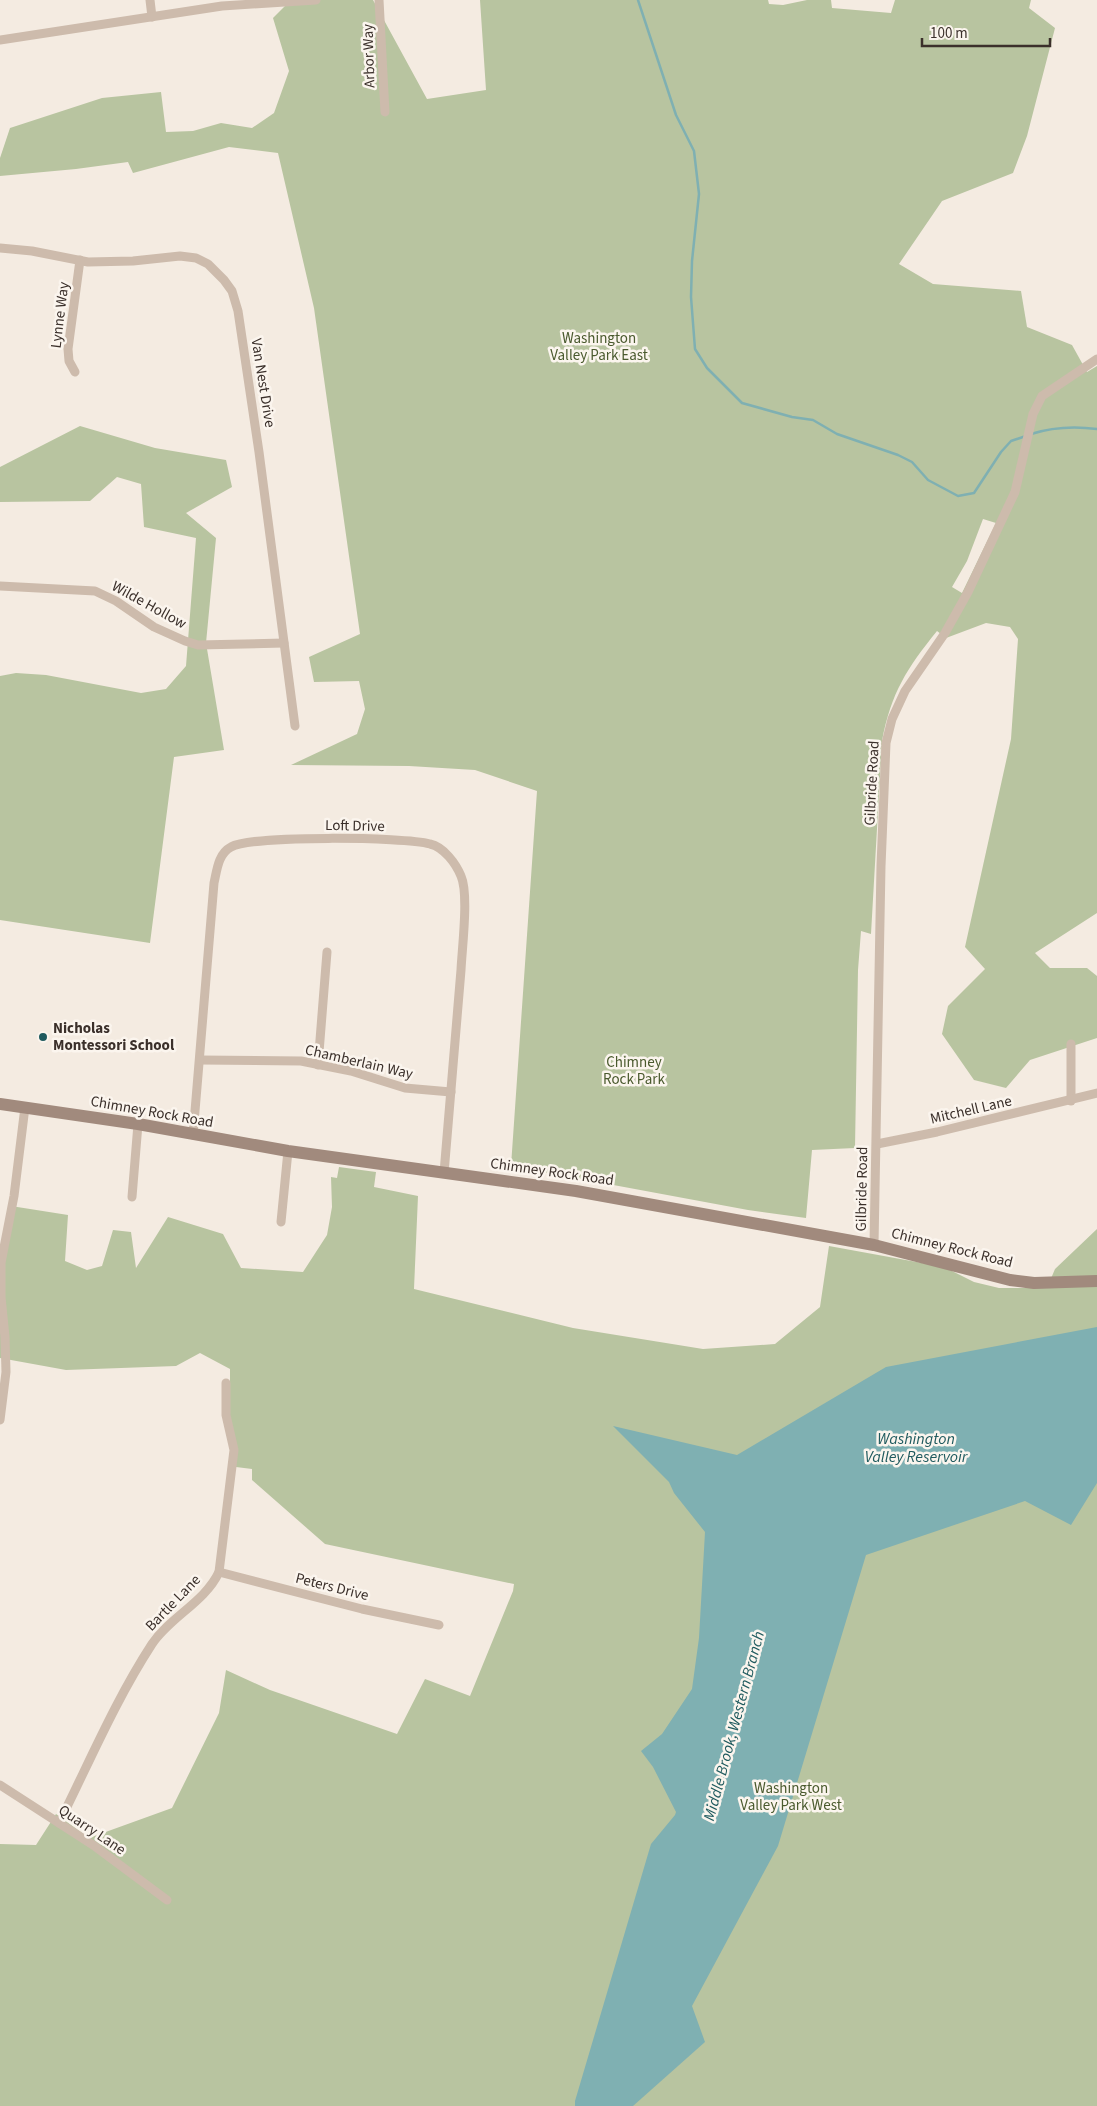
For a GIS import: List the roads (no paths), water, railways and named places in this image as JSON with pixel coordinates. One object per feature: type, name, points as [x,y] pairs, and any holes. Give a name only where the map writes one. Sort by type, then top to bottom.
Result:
[{"type":"street","points":[[150,0],[152,17]]},
{"type":"street","points":[[0,40],[222,6],[316,0]]},
{"type":"street","name":"Arbor Way","points":[[379,0],[385,112]]},
{"type":"street","name":"Van Nest Drive","points":[[0,248],[32,251],[80,260],[133,261],[180,256],[196,258],[208,264],[232,291],[238,311],[259,452],[295,726]]},
{"type":"street","name":"Lynne Way","points":[[75,372],[69,360],[68,349],[80,260]]},
{"type":"street","name":"Gilbride Road","points":[[874,1245],[881,866],[886,743],[892,719],[905,691],[945,633],[968,592],[1015,492],[1031,422],[1042,396],[1097,359]]},
{"type":"street","name":"Wilde Hollow","points":[[0,586],[96,591],[116,601],[154,627],[198,645],[284,642]]},
{"type":"street","name":"Loft Drive","points":[[193,1135],[214,883],[221,857],[229,847],[246,841],[407,840],[432,844],[447,855],[461,875],[464,885],[463,941],[444,1173]]},
{"type":"street","points":[[318,1065],[327,952]]},
{"type":"street","points":[[1071,1044],[1071,1101]]},
{"type":"street","name":"Chamberlain Way","points":[[200,1060],[301,1061],[351,1071],[405,1088],[451,1092]]},
{"type":"street","name":"Mitchell Lane","points":[[876,1144],[1097,1094]]},
{"type":"street","name":"Chimney Rock Road","points":[[0,1104],[138,1124],[288,1152],[586,1192],[874,1245],[1010,1280],[1034,1283],[1097,1281]]},
{"type":"street","points":[[0,1420],[6,1372],[1,1297],[1,1262],[14,1196],[25,1107]]},
{"type":"street","points":[[132,1197],[138,1124]]},
{"type":"street","points":[[281,1222],[288,1152]]},
{"type":"street","name":"Bartle Lane","points":[[59,1823],[107,1722],[153,1644],[167,1626],[208,1589],[219,1572],[234,1450],[226,1414],[226,1383]]},
{"type":"street","name":"Peters Drive","points":[[219,1572],[362,1609],[439,1625]]},
{"type":"street","name":"Quarry Lane","points":[[0,1784],[93,1845],[167,1900]]},
{"type":"water","name":"Washington Valley Reservoir","points":[[1097,1327],[1097,1483],[1071,1525],[1025,1501],[866,1555],[778,1846],[692,2006],[705,2042],[633,2106],[575,2106],[651,1844],[676,1812],[653,1767],[641,1751],[662,1734],[692,1689],[699,1638],[705,1532],[674,1493],[669,1482],[613,1426],[737,1455],[886,1367]]},
{"type":"waterway","points":[[638,0],[676,115],[694,151],[699,194],[692,261],[691,297],[695,349],[707,368],[742,403],[792,417],[813,420],[837,434],[898,455],[912,462],[928,480],[958,496],[974,493],[1001,452],[1011,441],[1026,436]]},
{"type":"waterway","points":[[1031,434],[1064,428],[1097,429]]},
{"type":"place","name":"Nicholas Montessori School","points":[[43,1037]]},
{"type":"park label","name":"Washington Valley Park East","points":[[599,346]]},
{"type":"park label","name":"Chimney Rock Park","points":[[634,1070]]},
{"type":"park label","name":"Washington Valley Park West","points":[[791,1796]]},
{"type":"water label","name":"Middle Brook, Western Branch","points":[[734,1726]]}]
